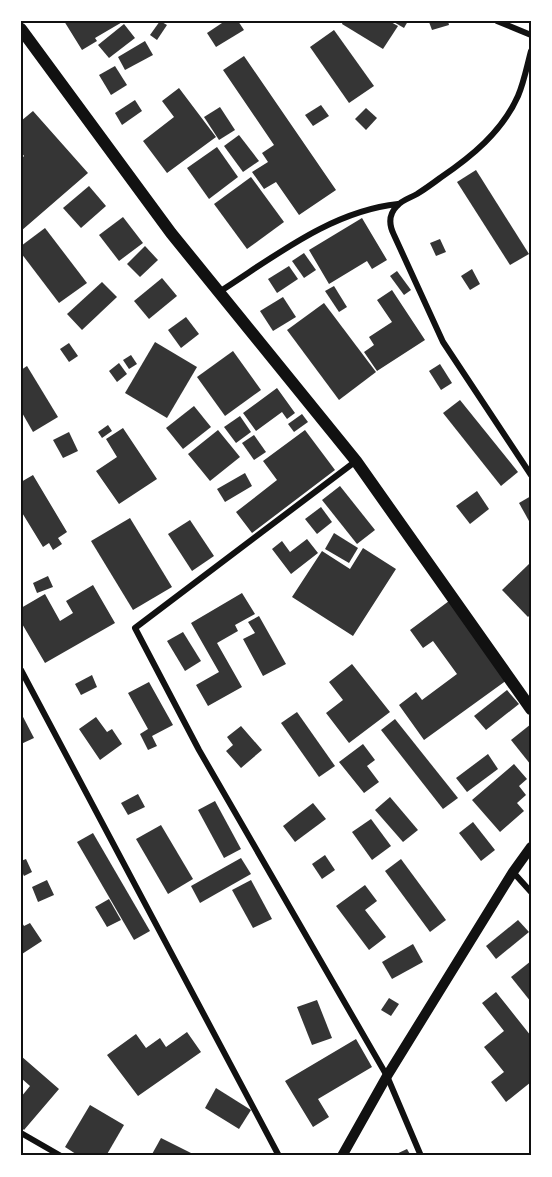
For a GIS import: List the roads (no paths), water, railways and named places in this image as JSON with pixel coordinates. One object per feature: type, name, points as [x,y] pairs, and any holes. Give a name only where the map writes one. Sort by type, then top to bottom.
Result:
[{"type":"main road","points":[[21,29],[165,224],[356,461],[531,709]]},
{"type":"street","points":[[497,21],[531,35]]},
{"type":"street","points":[[219,292],[341,218],[398,204],[427,187],[484,145],[518,96],[531,51]]},
{"type":"street","points":[[398,204],[391,214],[390,227],[442,342],[531,475]]},
{"type":"street","points":[[356,461],[135,628],[199,750],[387,1076],[421,1156]]},
{"type":"street","points":[[21,670],[279,1156]]},
{"type":"street","points":[[342,1156],[387,1076],[513,872],[531,847]]},
{"type":"street","points":[[513,872],[531,892]]},
{"type":"street","points":[[21,1133],[61,1156]]}]
